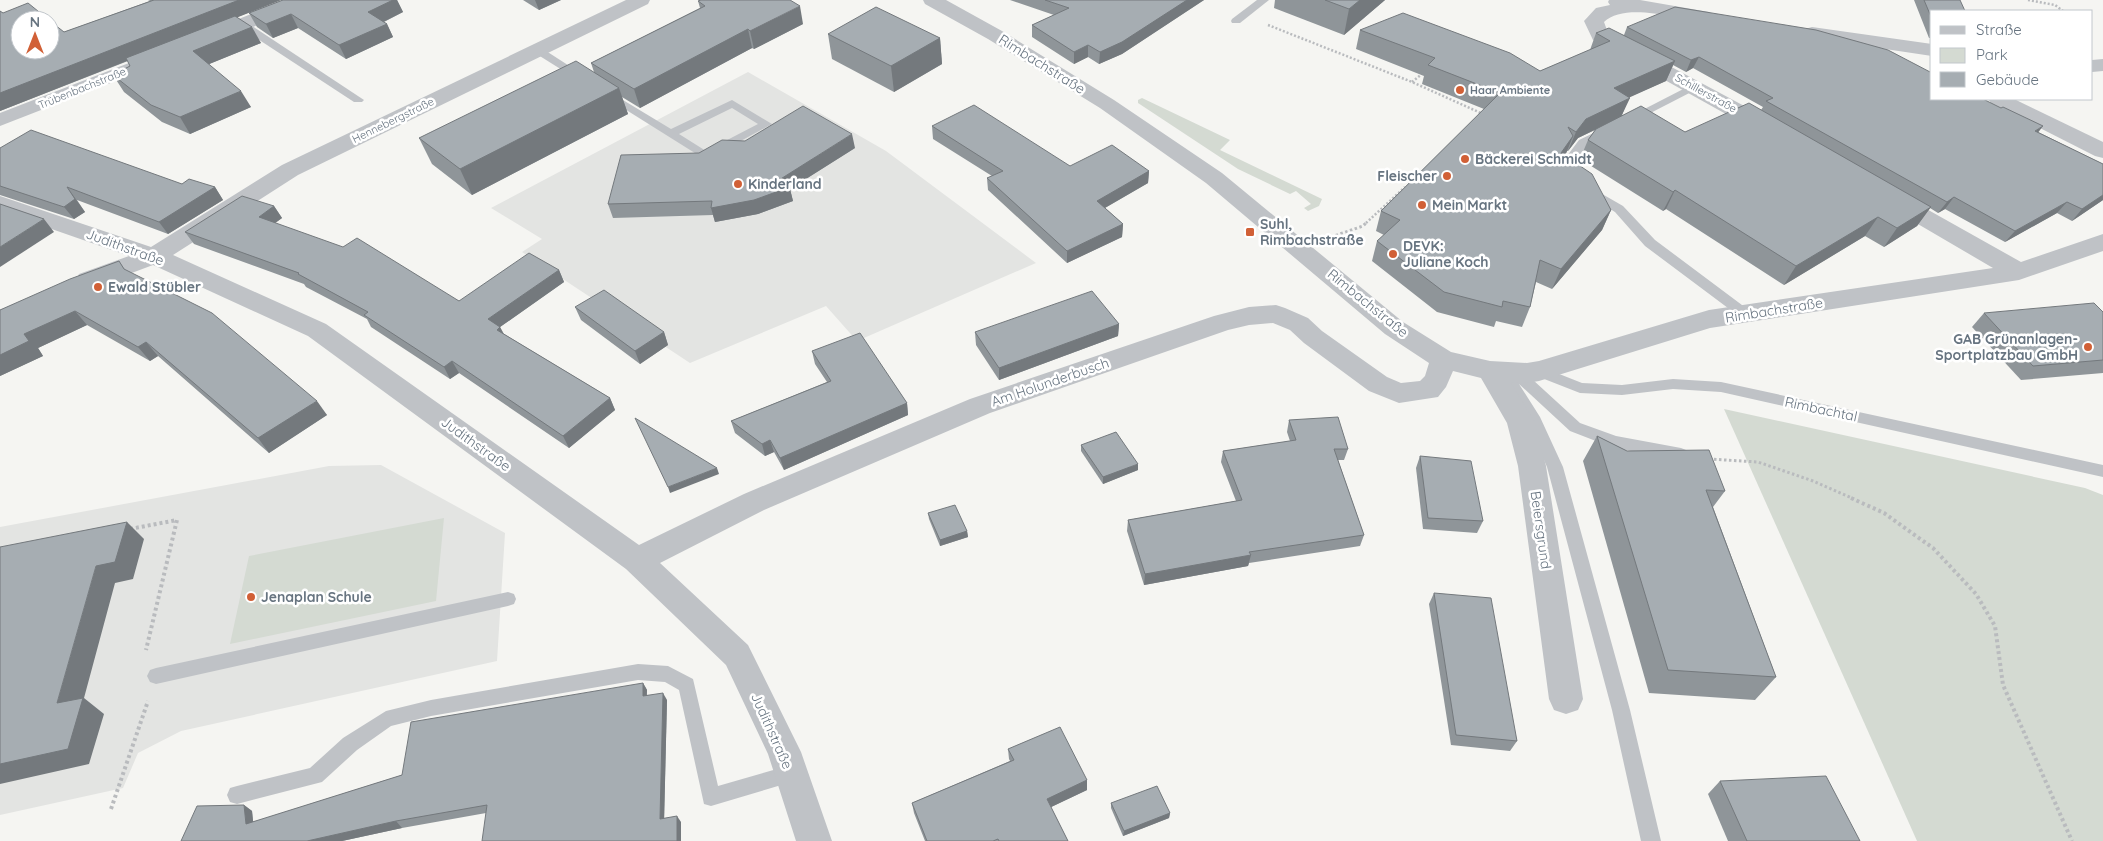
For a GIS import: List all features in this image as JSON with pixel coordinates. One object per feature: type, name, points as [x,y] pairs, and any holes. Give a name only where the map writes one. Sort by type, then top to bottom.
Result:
[{"type":"street","points":[[197,42],[303,0]]},
{"type":"street","name":"Hennebergstraße","points":[[64,290],[154,256],[290,170],[641,0]]},
{"type":"street","name":"Rimbachstraße","points":[[932,0],[995,35],[1106,104],[1214,178],[1394,328],[1444,359],[1512,372],[1709,319],[2019,272],[2103,242]]},
{"type":"street","points":[[1610,0],[1634,6],[1720,19]]},
{"type":"street","name":"Schillerstraße","points":[[1634,6],[1603,12],[1594,22],[1600,36],[1695,86],[1789,140]]},
{"type":"street","points":[[1798,31],[1930,50]]},
{"type":"street","points":[[1894,46],[1930,65]]},
{"type":"street","name":"Trübenbachstraße","points":[[2,117],[160,57]]},
{"type":"street","points":[[2000,100],[2103,151]]},
{"type":"street","points":[[1874,189],[2019,272]]},
{"type":"street","name":"Judithstraße","points":[[0,203],[154,256],[316,330],[637,560],[737,655],[784,752],[814,841]]},
{"type":"street","name":"Am Holunderbusch","points":[[637,560],[754,502],[980,406],[1223,322],[1249,316],[1276,314],[1299,324],[1313,337],[1378,384],[1399,393],[1428,390],[1437,380],[1444,359]]},
{"type":"street","name":"Beiersgrund","points":[[1512,372],[1521,422],[1530,457],[1566,699]]},
{"type":"lane","points":[[1240,18],[1264,0]]},
{"type":"lane","points":[[242,24],[358,100]]},
{"type":"lane","points":[[539,51],[706,156],[766,124],[732,103],[672,133]]},
{"type":"lane","points":[[1695,86],[1583,143],[1561,172],[1619,209],[1650,243],[1745,314]]},
{"type":"lane","points":[[1512,372],[1575,427],[1614,442],[1704,458]]},
{"type":"lane","points":[[1512,372],[1555,467],[1621,710],[1651,841]]},
{"type":"lane","name":"Rimbachtal","points":[[1512,372],[1580,388],[1622,390],[1673,384],[1721,387],[2103,471]]},
{"type":"lane","points":[[156,676],[508,599]]},
{"type":"lane","points":[[237,795],[315,776],[350,744],[386,718],[432,708],[638,672],[668,674],[687,685],[711,797],[792,774]]},
{"type":"path","points":[[2028,0],[2055,6],[2061,10]]},
{"type":"path","points":[[1240,18],[1412,82],[1484,114],[1476,120]]},
{"type":"path","points":[[1412,82],[1424,72]]},
{"type":"path","points":[[1300,248],[1363,226],[1406,186]]},
{"type":"path","points":[[1704,458],[1758,462],[1813,480],[1884,513],[1933,548],[1976,594],[1996,626],[2003,684],[2072,841]]},
{"type":"path","points":[[128,529],[177,520],[138,680],[156,676]]},
{"type":"path","points":[[111,809],[156,676]]},
{"type":"shaded area","points":[[748,72],[886,151],[1036,263],[857,341],[826,306],[690,363],[522,252],[542,239],[491,208]]},
{"type":"shaded area","name":"Jenaplan Schule","points":[[381,465],[505,533],[497,661],[181,731],[138,753],[123,788],[0,815],[0,527],[329,466]]},
{"type":"green space","points":[[1142,98],[1230,140],[1220,150],[1322,199],[1319,206],[1308,211],[1304,208],[1311,204],[1296,191],[1290,194],[1238,169],[1138,103],[1138,100]]},
{"type":"green space","points":[[1724,409],[2085,488],[2103,495],[2103,841],[1917,841]]},
{"type":"green space","points":[[444,518],[436,601],[230,644],[249,556]]},
{"type":"building","points":[[154,0],[239,0],[0,93],[0,11],[3,13],[10,10],[10,60],[60,60],[60,29],[64,32]]},
{"type":"building","points":[[283,0],[393,0],[368,12],[387,24],[339,45],[291,14],[266,24],[249,13]]},
{"type":"building","points":[[790,0],[800,6],[750,31],[748,29],[634,89],[591,63],[705,6],[698,1]]},
{"type":"building","points":[[1045,0],[1187,0],[1122,42],[1100,52],[1088,45],[1074,52],[1032,25],[1069,8]]},
{"type":"building","points":[[1325,0],[1360,0],[1349,9]]},
{"type":"building","points":[[1924,0],[1960,0],[1965,10],[1930,10],[1930,14]]},
{"type":"building","points":[[28,3],[37,10],[10,10]]},
{"type":"building","points":[[876,7],[940,38],[891,66],[828,34]]},
{"type":"building","points":[[1675,7],[1816,30],[1888,50],[1930,72],[1930,100],[1985,100],[2043,126],[2035,131],[2103,164],[2103,195],[2082,209],[2067,202],[2015,231],[1954,197],[1947,202],[1766,101],[1773,98],[1699,57],[1691,60],[1627,27]]},
{"type":"building","points":[[1403,13],[1510,53],[1540,71],[1610,41],[1596,33],[1609,28],[1675,61],[1614,88],[1630,98],[1586,119],[1576,132],[1568,127],[1573,136],[1561,153],[1592,174],[1611,210],[1561,269],[1540,260],[1530,307],[1503,301],[1502,307],[1444,292],[1377,241],[1400,220],[1381,211],[1500,93],[1428,65],[1435,58],[1360,30]]},
{"type":"building","points":[[235,16],[252,27],[193,51],[241,91],[180,117],[151,105],[113,75],[130,66],[126,58]]},
{"type":"building","points":[[576,61],[619,88],[460,169],[419,138]]},
{"type":"building","points":[[1749,103],[1931,207],[1897,228],[1878,217],[1796,266],[1675,190],[1673,192],[1588,140],[1596,129],[1641,106],[1685,132]]},
{"type":"building","points":[[974,105],[1070,166],[1112,145],[1149,171],[1097,201],[1123,224],[1067,251],[987,178],[1003,171],[932,126]]},
{"type":"building","points":[[803,106],[852,134],[779,180],[790,187],[754,200],[711,208],[712,201],[608,204],[621,155],[699,153],[722,140],[745,141]]},
{"type":"building","points":[[31,130],[182,184],[189,179],[215,187],[159,222],[67,187],[75,199],[64,207],[0,186],[0,148]]},
{"type":"building","points":[[242,196],[274,206],[259,217],[343,247],[357,238],[459,301],[529,253],[559,270],[488,319],[500,327],[497,330],[610,398],[563,436],[452,361],[444,367],[364,315],[368,312],[299,273],[185,232]]},
{"type":"building","points":[[0,204],[44,219],[0,247]]},
{"type":"building","points":[[119,261],[124,269],[212,313],[317,401],[258,438],[146,342],[138,347],[75,311],[24,334],[29,341],[0,355],[0,310],[70,279]]},
{"type":"building","points":[[604,290],[664,332],[635,351],[575,307]]},
{"type":"building","points":[[1092,291],[1119,324],[999,368],[975,332]]},
{"type":"building","points":[[2094,303],[2103,312],[2103,360],[2033,366],[1984,313]]},
{"type":"building","points":[[860,333],[907,403],[780,458],[770,440],[762,444],[731,421],[831,381],[812,351]]},
{"type":"building","points":[[1338,417],[1348,449],[1334,449],[1364,535],[1249,552],[1251,555],[1145,574],[1128,520],[1242,500],[1223,451],[1296,440],[1289,420]]},
{"type":"building","points":[[635,418],[717,468],[668,487]]},
{"type":"building","points":[[1116,432],[1138,464],[1103,477],[1081,445]]},
{"type":"building","points":[[1597,436],[1627,451],[1709,450],[1725,491],[1706,490],[1776,677],[1668,670]]},
{"type":"building","points":[[1420,456],[1471,461],[1483,521],[1428,518]]},
{"type":"building","points":[[955,505],[967,531],[940,540],[928,513]]},
{"type":"building","points":[[127,522],[115,562],[96,566],[57,703],[83,698],[68,749],[0,764],[0,547]]},
{"type":"building","points":[[1434,593],[1491,598],[1517,741],[1456,735]]},
{"type":"building","points":[[643,683],[643,696],[663,693],[660,819],[677,816],[677,841],[482,841],[487,805],[396,821],[307,841],[181,841],[197,806],[244,805],[246,824],[402,775],[411,722]]},
{"type":"building","points":[[1060,727],[1087,780],[1047,799],[1068,841],[999,841],[998,839],[993,841],[927,841],[912,803],[1014,760],[1008,749]]},
{"type":"building","points":[[1826,776],[1860,841],[1747,841],[1720,781]]},
{"type":"building","points":[[1157,786],[1170,813],[1124,831],[1111,803]]},
{"type":"place","name":"Haar Ambiente","points":[[1460,90]]},
{"type":"place","name":"Bäckerei Schmidt","points":[[1465,159]]},
{"type":"place","name":"Fleischer","points":[[1447,176]]},
{"type":"place","name":"Kinderland","points":[[738,184]]},
{"type":"place","name":"Mein Markt","points":[[1422,205]]},
{"type":"place","name":"Suhl, Rimbachstraße","points":[[1250,232]]},
{"type":"place","name":"DEVK: Juliane Koch","points":[[1393,254]]},
{"type":"place","name":"Ewald Stübler","points":[[98,287]]},
{"type":"place","name":"GAB Grünanlagen- Sportplatzbau GmbH","points":[[2088,347]]},
{"type":"place","name":"Jenaplan Schule","points":[[251,597]]}]
